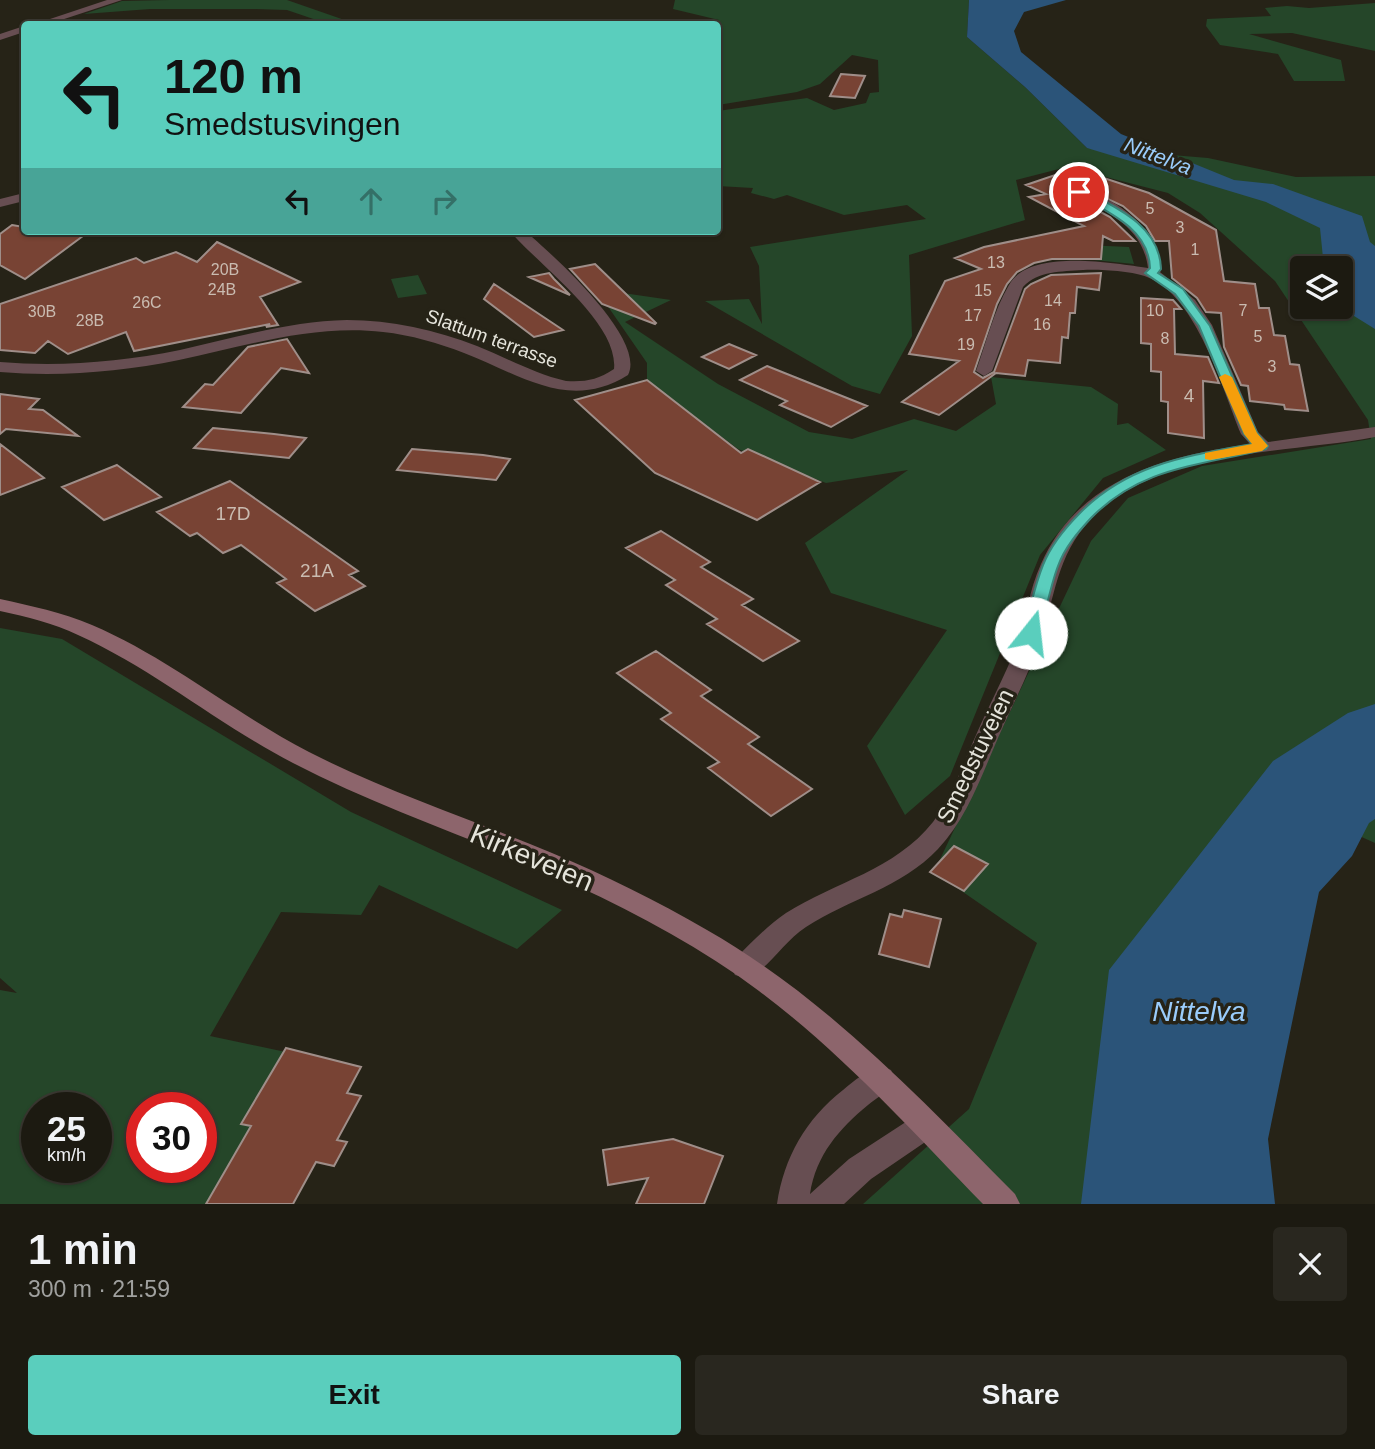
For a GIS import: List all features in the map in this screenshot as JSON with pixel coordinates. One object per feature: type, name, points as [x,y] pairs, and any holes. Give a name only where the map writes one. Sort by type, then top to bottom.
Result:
[{"type":"main road","name":"Kirkeveien","points":[[0,605],[62,620],[112,640],[217,709],[301,757],[378,793],[573,873],[686,931],[745,967],[800,1008],[880,1079],[1004,1204]]},
{"type":"street","points":[[50,21],[117,0]]},
{"type":"street","points":[[0,37],[21,30]]},
{"type":"street","points":[[1079,192],[1118,212],[1145,234],[1155,260],[1156,269],[1151,273]]},
{"type":"street","points":[[0,203],[21,198]]},
{"type":"street","name":"Slattum terrasse","points":[[0,367],[108,368],[264,335],[355,325],[421,333],[472,350],[523,374],[571,387],[601,384],[614,378],[622,371],[623,356],[611,334],[570,283],[521,235]]},
{"type":"street","points":[[984,371],[1016,285],[1025,276],[1040,269],[1092,265],[1151,273],[1179,291],[1204,326],[1250,434],[1262,446]]},
{"type":"street","name":"Smedstuveien","points":[[745,967],[786,927],[803,916],[906,863],[928,845],[944,825],[970,776],[1016,672],[1031,633],[1051,564],[1068,533],[1105,496],[1149,472],[1192,459],[1262,446],[1375,432]]},
{"type":"street","points":[[793,1204],[794,1180],[829,1119],[880,1079]]},
{"type":"street","points":[[822,1204],[860,1169],[926,1125]]},
{"type":"green space","points":[[287,0],[347,21],[319,21],[287,10],[256,9],[150,9],[84,14],[122,1]]},
{"type":"green space","points":[[675,0],[969,0],[967,37],[1025,87],[1087,148],[1208,158],[1296,177],[1375,176],[1375,843],[1337,826],[1191,1204],[863,1204],[969,1109],[1037,943],[934,872],[1091,541],[1128,498],[1202,466],[1371,439],[1368,420],[1300,319],[1353,319],[1353,256],[1290,256],[1290,303],[1275,281],[1200,213],[1168,193],[1067,167],[1016,180],[1025,220],[909,255],[912,336],[880,394],[852,386],[705,301],[749,299],[762,324],[759,266],[750,247],[926,219],[907,205],[844,215],[787,195],[774,199],[751,193],[753,188],[721,186],[721,111],[807,98],[834,110],[866,103],[870,93],[879,92],[878,60],[852,55],[820,84],[797,92],[721,105],[721,21],[716,21],[719,20],[673,9]]},
{"type":"green space","points":[[1375,3],[1375,51],[1292,33],[1249,34],[1341,60],[1345,81],[1294,81],[1278,54],[1220,45],[1206,26],[1207,19],[1271,16],[1265,8]]},
{"type":"green space","points":[[1085,245],[1129,247],[1134,264],[1084,259]]},
{"type":"green space","points":[[418,275],[427,294],[398,298],[391,279]]},
{"type":"green space","points":[[623,293],[671,300],[625,322],[718,384],[809,432],[852,439],[914,419],[956,431],[996,404],[991,377],[1091,387],[1118,404],[1117,425],[1128,423],[1166,450],[1103,478],[1040,555],[950,776],[905,815],[867,746],[947,630],[831,593],[805,543],[908,470],[826,483],[738,449],[647,381],[647,363],[600,295]]},
{"type":"green space","points":[[0,628],[62,639],[351,812],[562,910],[517,949],[379,885],[361,915],[281,912],[210,1036],[314,1058],[239,1204],[0,1204],[0,990],[17,993],[0,978]]},
{"type":"water","name":"Nittelva","points":[[969,0],[1066,0],[1024,12],[1014,31],[1021,52],[1121,134],[1234,180],[1273,184],[1362,216],[1370,242],[1375,246],[1375,329],[1353,315],[1353,256],[1323,256],[1320,228],[1266,202],[1087,148],[1025,87],[967,37]]},
{"type":"water","name":"Nittelva","points":[[1375,704],[1375,819],[1369,823],[1352,856],[1319,892],[1268,1139],[1275,1204],[1081,1204],[1109,970],[1273,761],[1348,713]]},
{"type":"building","points":[[841,74],[865,76],[855,98],[830,96]]},
{"type":"building","points":[[1061,173],[1085,182],[1101,177],[1149,193],[1216,230],[1224,281],[1255,284],[1259,308],[1269,308],[1274,335],[1285,336],[1290,364],[1299,365],[1308,411],[1250,401],[1248,386],[1241,385],[1224,347],[1221,313],[1206,312],[1197,298],[1172,278],[1169,241],[1155,241],[1146,226],[1123,206],[1078,185],[1072,187],[1073,197],[1110,217],[1135,241],[1113,241],[1103,236],[1101,259],[1052,259],[1034,263],[1017,272],[1007,284],[997,304],[974,372],[983,378],[994,372],[1025,289],[1031,284],[1051,275],[1101,273],[1099,290],[1077,287],[1075,313],[1070,313],[1068,338],[1062,337],[1060,363],[1028,360],[1025,376],[996,373],[939,415],[902,402],[959,361],[909,354],[945,281],[981,269],[955,258],[984,247],[1084,226],[1029,197],[1046,194],[1026,185]]},
{"type":"building","points":[[12,225],[21,226],[21,235],[84,235],[25,279],[0,265],[0,234]]},
{"type":"building","points":[[217,242],[300,282],[260,297],[278,325],[266,327],[270,324],[134,351],[126,332],[68,354],[48,341],[35,353],[0,350],[0,304],[136,258],[144,263],[176,252],[197,262]]},
{"type":"building","points":[[595,264],[656,323],[602,304],[570,269]]},
{"type":"building","points":[[549,273],[554,279],[570,295],[529,277]]},
{"type":"building","points":[[494,284],[563,330],[534,337],[484,299]]},
{"type":"building","points":[[1141,298],[1173,300],[1181,309],[1174,309],[1175,354],[1208,357],[1219,383],[1203,381],[1204,438],[1168,433],[1168,402],[1161,401],[1161,372],[1151,371],[1151,344],[1141,343]]},
{"type":"building","points":[[287,339],[309,373],[281,368],[241,413],[183,407],[205,384],[213,385],[248,347]]},
{"type":"building","points":[[729,344],[756,355],[729,369],[702,357]]},
{"type":"building","points":[[767,366],[867,406],[831,427],[780,405],[787,401],[740,380]]},
{"type":"building","points":[[647,380],[741,453],[748,449],[820,482],[757,520],[655,473],[575,400]]},
{"type":"building","points":[[0,394],[39,399],[29,409],[43,410],[78,436],[6,429],[0,434]]},
{"type":"building","points":[[213,428],[306,438],[289,458],[194,448]]},
{"type":"building","points":[[0,444],[44,478],[0,495]]},
{"type":"building","points":[[412,449],[510,459],[496,480],[397,470]]},
{"type":"building","points":[[117,465],[161,497],[104,520],[62,487]]},
{"type":"building","points":[[230,481],[358,571],[349,575],[365,586],[315,611],[277,583],[286,579],[241,545],[223,553],[197,533],[190,536],[157,512]]},
{"type":"building","points":[[661,531],[710,562],[701,567],[753,599],[742,605],[799,641],[763,661],[707,624],[717,619],[666,585],[675,580],[626,548]]},
{"type":"building","points":[[656,651],[711,690],[701,696],[759,737],[748,744],[812,789],[771,816],[708,768],[719,762],[661,719],[671,713],[617,673]]},
{"type":"building","points":[[954,846],[988,864],[964,891],[930,872]]},
{"type":"building","points":[[904,910],[941,919],[929,967],[879,954],[890,914],[902,917]]},
{"type":"building","points":[[286,1048],[361,1067],[347,1093],[361,1096],[337,1140],[347,1142],[334,1166],[316,1162],[293,1204],[206,1204],[251,1126],[241,1124]]},
{"type":"building","points":[[673,1139],[723,1156],[704,1204],[636,1204],[648,1178],[608,1185],[603,1150]]},
{"type":"slow traffic","points":[[1210,456],[1262,446],[1250,434],[1225,377]]},
{"type":"route","points":[[1031,633],[1051,564],[1068,533],[1105,496],[1149,472],[1192,459],[1262,446],[1250,434],[1204,326],[1190,303],[1179,291],[1151,273],[1156,269],[1155,260],[1145,234],[1118,212],[1079,192]]}]
